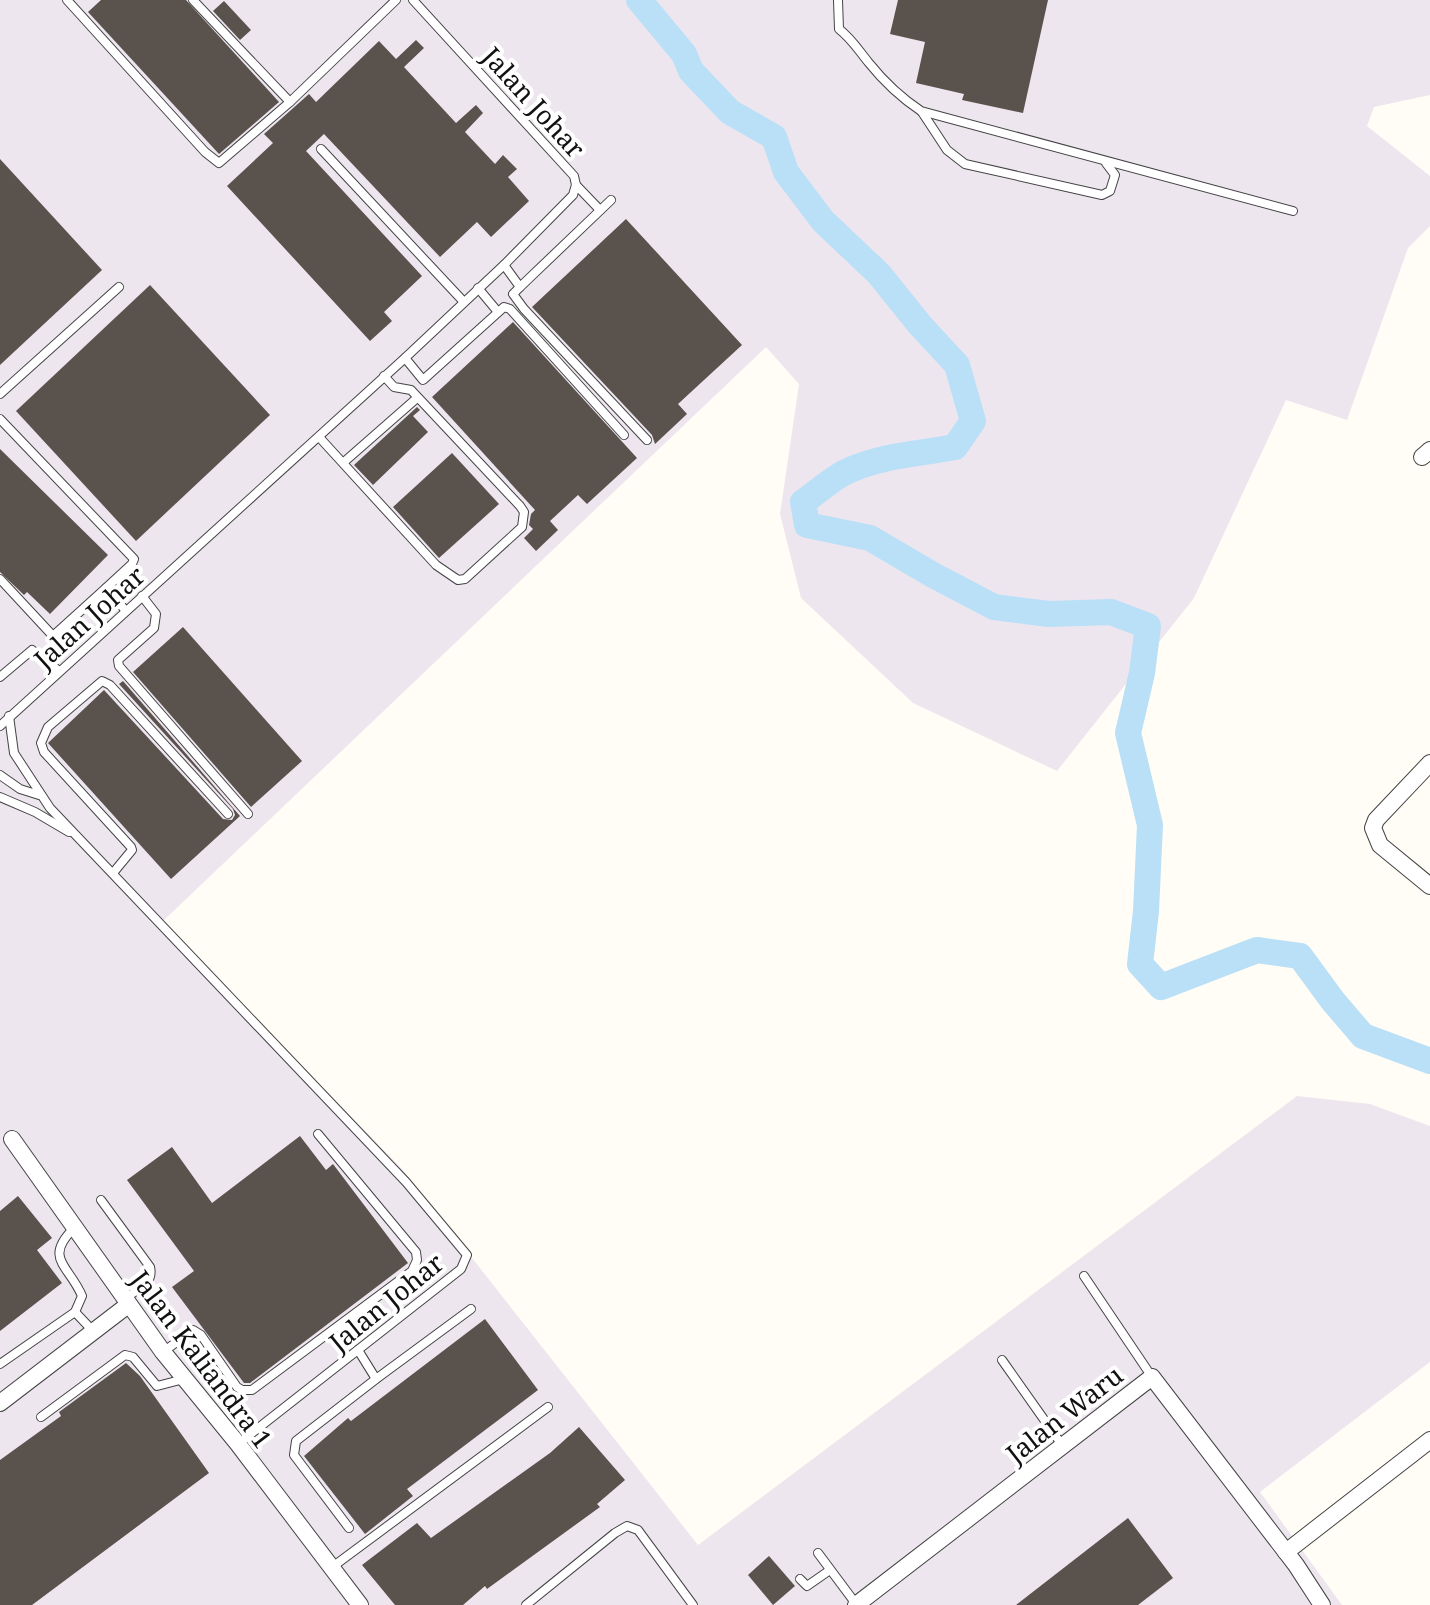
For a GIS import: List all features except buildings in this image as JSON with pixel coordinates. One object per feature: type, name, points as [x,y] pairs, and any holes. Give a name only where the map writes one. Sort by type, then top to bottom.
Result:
[{"type":"street","points":[[1430,763],[1376,820],[1373,828],[1380,845],[1430,886]]},
{"type":"street","name":"Jalan Kaliandra 1","points":[[12,1139],[163,1352],[238,1444],[360,1605]]},
{"type":"street","points":[[0,1403],[93,1332],[126,1301]]},
{"type":"street","name":"Jalan Waru","points":[[856,1605],[1152,1377],[1286,1552],[1322,1605]]},
{"type":"street","points":[[1286,1552],[1430,1440]]},
{"type":"lane","points":[[67,0],[219,163],[290,102],[396,0]]},
{"type":"lane","points":[[193,0],[290,102]]},
{"type":"lane","name":"Jalan Johar","points":[[238,1444],[461,1269],[467,1259],[466,1250],[406,1182],[39,795],[14,753],[9,716],[405,358],[573,195],[576,185],[574,176],[413,0]]},
{"type":"lane","points":[[838,0],[839,29],[899,97],[921,111],[1293,211]]},
{"type":"lane","points":[[921,111],[947,150],[965,164],[1102,195],[1110,191],[1115,175],[1105,162]]},
{"type":"lane","points":[[321,149],[463,301]]},
{"type":"lane","points":[[576,185],[600,210]]},
{"type":"lane","points":[[611,200],[513,294],[647,440]]},
{"type":"lane","points":[[504,265],[520,287]]},
{"type":"lane","points":[[0,394],[119,287]]},
{"type":"lane","points":[[478,288],[498,312]]},
{"type":"lane","points":[[405,358],[423,380],[504,307],[510,309],[624,435]]},
{"type":"lane","points":[[319,437],[436,565],[458,580],[465,579],[522,527],[524,512],[411,390],[394,387],[384,376]]},
{"type":"lane","points":[[344,462],[417,398]]},
{"type":"lane","points":[[0,419],[134,559],[53,636],[0,579]]},
{"type":"lane","points":[[106,588],[126,611]]},
{"type":"lane","points":[[142,596],[156,614],[154,628],[118,660],[119,666],[248,814]]},
{"type":"lane","points":[[0,677],[32,650],[59,671]]},
{"type":"lane","points":[[113,873],[132,850],[131,847],[44,752],[41,743],[48,727],[102,681],[110,685],[228,814]]},
{"type":"lane","points":[[0,726],[9,716]]},
{"type":"lane","points":[[0,775],[20,789],[39,795]]},
{"type":"lane","points":[[0,797],[35,812],[76,836]]},
{"type":"lane","points":[[163,1352],[193,1330],[201,1335],[237,1387],[252,1390],[412,1271],[417,1260],[416,1252],[318,1134]]},
{"type":"lane","points":[[101,1200],[150,1267],[152,1276],[149,1282],[126,1301]]},
{"type":"lane","points":[[0,1364],[75,1312],[82,1296],[59,1257],[58,1249],[74,1228]]},
{"type":"lane","points":[[1084,1276],[1152,1377]]},
{"type":"lane","points":[[349,1528],[294,1455],[296,1441],[471,1309]]},
{"type":"lane","points":[[75,1312],[93,1332]]},
{"type":"lane","points":[[358,1350],[376,1379]]},
{"type":"lane","points":[[41,1417],[125,1355],[133,1357],[157,1386],[185,1379]]},
{"type":"lane","points":[[1002,1360],[1063,1446]]},
{"type":"lane","points":[[330,1568],[548,1407]]},
{"type":"lane","points":[[526,1605],[627,1526],[638,1530],[693,1605]]},
{"type":"lane","points":[[818,1553],[856,1605]]},
{"type":"lane","points":[[800,1579],[807,1586],[812,1585],[830,1570]]},
{"type":"shaded area","points":[[0,0],[1430,0],[1430,95],[1374,107],[1367,126],[1430,176],[1430,226],[1408,248],[1347,420],[1286,400],[1194,598],[1057,771],[913,703],[801,598],[780,514],[799,384],[766,347],[162,922],[402,1169],[698,1545],[1297,1096],[1370,1104],[1430,1126],[1430,1362],[1260,1492],[1342,1605],[0,1605]]},
{"type":"waterway","points":[[639,0],[684,54],[691,71],[730,112],[774,137],[786,172],[823,221],[879,274],[957,365],[973,421],[955,447],[889,458],[844,473],[803,502],[807,525],[870,538],[994,607],[1049,614],[1111,612],[1148,626],[1142,673],[1128,733],[1150,825],[1140,964],[1161,987],[1257,950],[1300,956],[1363,1036],[1430,1061]]}]
